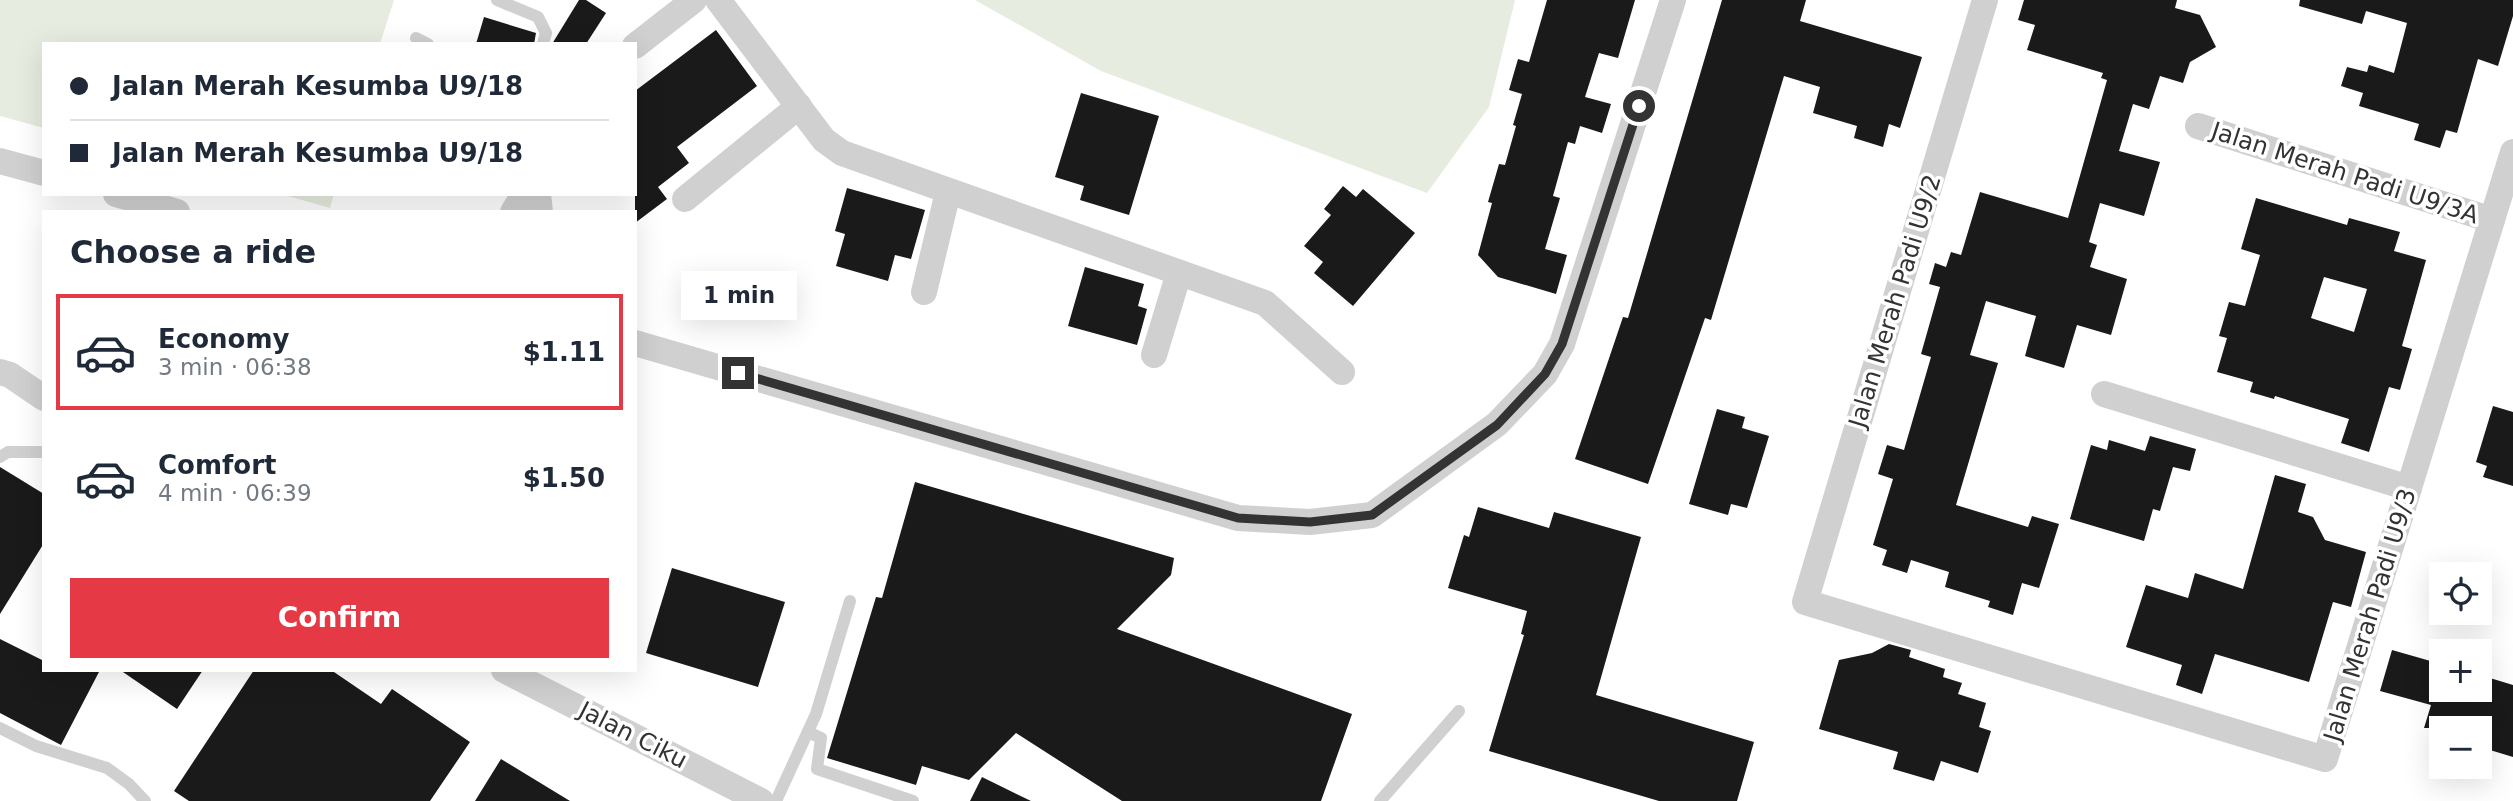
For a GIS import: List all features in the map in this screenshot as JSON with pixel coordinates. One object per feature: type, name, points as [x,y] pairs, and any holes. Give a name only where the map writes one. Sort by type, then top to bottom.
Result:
[{"type":"street","points":[[637,44],[694,0]]},
{"type":"street","points":[[718,0],[824,140],[842,153],[1265,303],[1342,372]]},
{"type":"street","points":[[637,344],[1238,518],[1310,522],[1372,515],[1497,425],[1545,374],[1562,344],[1673,0]]},
{"type":"street","name":"Jalan Merah Padi U9/2","points":[[1805,602],[1985,0]]},
{"type":"street","points":[[685,199],[799,106]]},
{"type":"street","name":"Jalan Merah Padi U9/3A","points":[[2198,127],[2492,220]]},
{"type":"street","name":"Jalan Merah Padi U9/3","points":[[1805,602],[2325,759],[2513,152]]},
{"type":"street","points":[[0,161],[42,172]]},
{"type":"street","points":[[924,292],[948,192]]},
{"type":"street","points":[[123,196],[170,210]]},
{"type":"street","points":[[1154,355],[1179,273]]},
{"type":"street","points":[[0,372],[10,375],[42,397]]},
{"type":"street","points":[[2104,394],[2409,488]]},
{"type":"street","name":"Jalan Ciku","points":[[509,672],[761,801]]},
{"type":"lane","points":[[496,0],[538,17],[546,33],[543,42]]},
{"type":"lane","points":[[0,457],[8,452],[42,452]]},
{"type":"lane","points":[[776,801],[816,714],[850,601]]},
{"type":"lane","points":[[1380,801],[1459,711]]},
{"type":"lane","points":[[0,727],[36,746],[107,768],[129,784],[145,801]]},
{"type":"lane","points":[[808,732],[821,738],[817,769],[912,801]]},
{"type":"shaded area","points":[[0,0],[394,0],[381,42],[42,42],[42,127],[0,116]]},
{"type":"shaded area","points":[[975,0],[1515,0],[1489,107],[1427,193],[1101,71]]},
{"type":"shaded area","points":[[288,196],[333,196],[330,208]]},
{"type":"building","points":[[579,0],[586,0],[606,13],[587,42],[553,42]]},
{"type":"building","points":[[1547,0],[1635,0],[1618,58],[1599,53],[1585,97],[1611,104],[1602,133],[1580,126],[1575,144],[1568,142],[1553,196],[1560,198],[1545,249],[1567,255],[1556,294],[1498,277],[1478,255],[1492,203],[1488,202],[1499,164],[1505,165],[1516,126],[1513,125],[1522,94],[1509,90],[1518,59],[1529,62]]},
{"type":"building","points":[[1722,0],[1806,0],[1800,21],[1922,57],[1900,128],[1889,124],[1883,147],[1854,138],[1857,126],[1813,113],[1820,87],[1784,76],[1711,320],[1705,318],[1648,484],[1575,459],[1623,317],[1628,318]]},
{"type":"building","points":[[2024,0],[2177,0],[2175,8],[2200,15],[2216,47],[2190,62],[2183,83],[2160,76],[2149,109],[2133,104],[2119,151],[2160,162],[2144,216],[2100,203],[2089,242],[2097,245],[2090,267],[2127,279],[2111,335],[2077,325],[2064,368],[2025,356],[2036,316],[1986,301],[1970,355],[1998,363],[1956,505],[2028,527],[2032,516],[2059,524],[2039,588],[2022,583],[2013,615],[1988,607],[1990,601],[1945,587],[1949,572],[1911,560],[1907,573],[1882,565],[1887,550],[1873,545],[1893,479],[1878,474],[1887,445],[1904,450],[1931,357],[1921,354],[1940,287],[1929,284],[1935,263],[1946,267],[1951,252],[1961,255],[1980,192],[2068,218],[2107,80],[2101,78],[2103,73],[2027,50],[2035,25],[2018,20]]},
{"type":"building","points":[[2300,0],[2513,0],[2513,16],[2498,66],[2478,59],[2457,133],[2446,130],[2440,148],[2414,140],[2419,124],[2359,106],[2363,93],[2341,86],[2347,67],[2367,72],[2369,65],[2394,73],[2407,23],[2366,11],[2362,24],[2299,6]]},
{"type":"building","points":[[484,17],[536,33],[534,42],[477,42]]},
{"type":"building","points":[[716,30],[757,86],[677,147],[689,163],[658,187],[667,199],[637,222],[635,196],[637,89]]},
{"type":"building","points":[[1081,93],[1159,116],[1129,215],[1080,200],[1084,186],[1055,177]]},
{"type":"building","points":[[1343,186],[1356,197],[1363,189],[1415,233],[1353,306],[1314,273],[1323,262],[1304,246],[1331,215],[1324,209]]},
{"type":"building","points":[[847,188],[925,210],[911,259],[895,255],[888,281],[836,266],[845,234],[835,231]]},
{"type":"building","points":[[2256,198],[2347,225],[2349,218],[2400,232],[2394,251],[2426,260],[2402,346],[2412,349],[2400,390],[2389,387],[2369,452],[2341,443],[2349,419],[2275,396],[2274,399],[2250,392],[2253,382],[2217,372],[2227,338],[2219,336],[2229,302],[2245,306],[2260,255],[2241,249]],"holes":[[[2324,277],[2367,289],[2354,332],[2311,318]]]},
{"type":"building","points":[[1085,267],[1144,284],[1138,306],[1147,309],[1137,345],[1068,326]]},
{"type":"building","points":[[2493,406],[2513,412],[2513,486],[2483,477],[2487,466],[2476,462]]},
{"type":"building","points":[[1717,409],[1745,417],[1742,428],[1769,436],[1747,508],[1731,504],[1728,515],[1689,504]]},
{"type":"building","points":[[2150,436],[2196,449],[2190,471],[2173,467],[2160,511],[2153,509],[2144,541],[2070,519],[2091,445],[2107,450],[2109,440],[2145,451]]},
{"type":"building","points":[[0,467],[42,493],[42,546],[0,614]]},
{"type":"building","points":[[2275,475],[2306,484],[2298,512],[2313,517],[2325,540],[2366,552],[2351,607],[2333,602],[2309,682],[2215,654],[2202,694],[2176,685],[2182,665],[2126,647],[2146,585],[2188,598],[2195,573],[2243,589]]},
{"type":"building","points":[[915,482],[1174,558],[1171,575],[1117,629],[1352,714],[1321,801],[1122,801],[1016,733],[969,780],[922,766],[916,785],[827,758],[876,597],[882,598]]},
{"type":"building","points":[[1478,507],[1549,528],[1554,512],[1641,537],[1596,695],[1754,742],[1737,801],[1659,801],[1489,751],[1524,635],[1521,634],[1527,611],[1448,588],[1464,535],[1469,537]]},
{"type":"building","points":[[672,568],[785,602],[758,687],[646,653]]},
{"type":"building","points":[[0,639],[42,660],[42,672],[99,672],[61,745],[0,713]]},
{"type":"building","points":[[1889,644],[1911,650],[1909,657],[1945,669],[1943,677],[1962,683],[1958,694],[1986,703],[1979,727],[1991,731],[1978,773],[1941,761],[1934,781],[1893,769],[1898,752],[1819,729],[1839,660],[1872,653]]},
{"type":"building","points":[[2392,650],[2429,661],[2429,702],[2492,702],[2492,679],[2513,685],[2513,757],[2492,751],[2492,716],[2429,716],[2429,728],[2424,728],[2431,705],[2380,691]]},
{"type":"building","points":[[123,672],[202,672],[177,709]]},
{"type":"building","points":[[253,672],[334,672],[381,704],[392,689],[470,742],[430,801],[189,801],[174,791]]},
{"type":"building","points":[[501,759],[570,801],[475,801]]},
{"type":"building","points":[[982,777],[1031,801],[970,801]]},
{"type":"route","points":[[738,373],[1238,518],[1310,522],[1372,515],[1497,425],[1545,374],[1562,344],[1639,106]]}]
